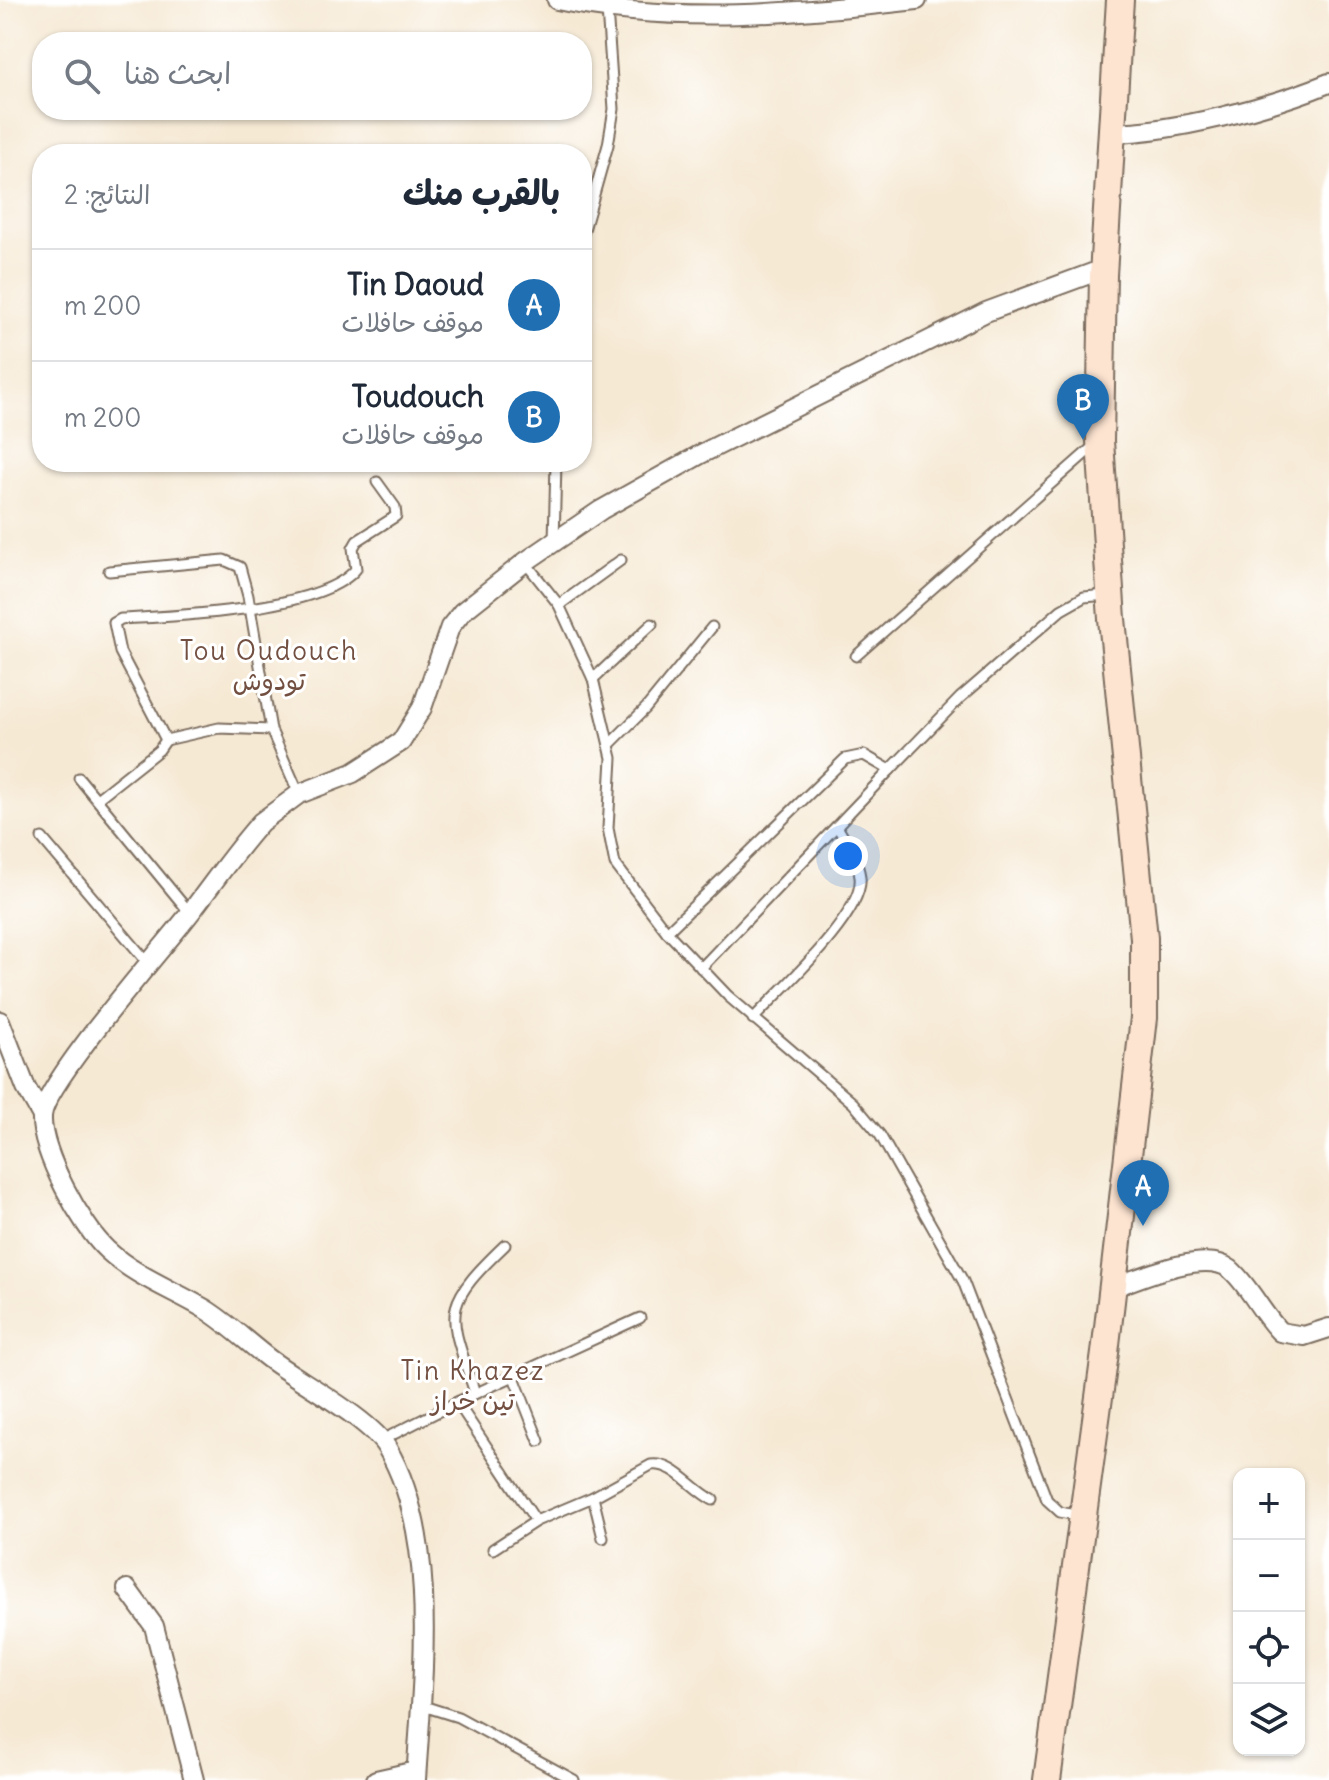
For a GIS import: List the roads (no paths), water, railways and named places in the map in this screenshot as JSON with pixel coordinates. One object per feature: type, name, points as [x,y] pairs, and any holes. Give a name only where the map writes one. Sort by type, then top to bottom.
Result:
[{"type":"main road","points":[[1047,1780],[1134,1127],[1144,1018],[1144,938],[1100,441],[1103,269],[1120,0]]},
{"type":"street","points":[[557,0],[607,9],[679,15],[750,15],[917,0]]},
{"type":"street","points":[[1110,133],[1142,133],[1190,123],[1329,83]]},
{"type":"street","points":[[42,1116],[61,1077],[261,822],[299,794],[353,773],[401,742],[422,708],[450,627],[473,601],[554,542],[701,454],[1022,296],[1103,269]]},
{"type":"street","points":[[0,1021],[26,1088],[42,1116],[49,1148],[88,1230],[106,1249],[208,1311],[382,1440],[406,1495],[423,1581],[425,1608],[416,1776],[376,1780]]},
{"type":"street","points":[[1112,1288],[1189,1264],[1215,1263],[1235,1275],[1280,1332],[1304,1336],[1329,1328]]},
{"type":"street","points":[[127,1589],[154,1626],[194,1780]]},
{"type":"lane","points":[[592,202],[608,145],[614,109],[607,9]]},
{"type":"lane","points":[[856,656],[1070,463],[1100,441]]},
{"type":"lane","points":[[554,542],[556,472]]},
{"type":"lane","points":[[166,740],[120,652],[114,623],[121,619],[250,609],[323,588],[355,571],[353,548],[357,541],[396,516],[395,507],[377,482]]},
{"type":"lane","points":[[109,571],[228,560],[242,571],[271,730],[299,794]]},
{"type":"lane","points":[[559,605],[621,560]]},
{"type":"lane","points":[[525,562],[559,605],[593,679],[609,745],[613,791],[610,851],[626,880],[667,932],[701,968],[753,1019],[853,1103],[880,1135],[963,1281],[1047,1500],[1060,1512],[1083,1517]]},
{"type":"lane","points":[[701,968],[960,698],[1061,610],[1090,595],[1112,596]]},
{"type":"lane","points":[[593,679],[652,624]]},
{"type":"lane","points":[[609,745],[646,708],[712,627]]},
{"type":"lane","points":[[97,799],[159,750],[166,740],[219,728],[271,730]]},
{"type":"lane","points":[[667,932],[845,759],[864,755],[890,770]]},
{"type":"lane","points":[[79,778],[190,913]]},
{"type":"lane","points":[[753,1019],[823,944],[857,897],[858,869],[837,826]]},
{"type":"lane","points":[[42,838],[150,965]]},
{"type":"lane","points":[[475,1393],[454,1331],[453,1310],[466,1287],[505,1245]]},
{"type":"lane","points":[[382,1440],[475,1393],[640,1318]]},
{"type":"lane","points":[[514,1377],[539,1441]]},
{"type":"lane","points":[[457,1402],[536,1521]]},
{"type":"lane","points":[[493,1549],[536,1521],[593,1497],[638,1471],[662,1464],[674,1469],[693,1490],[713,1500]]},
{"type":"lane","points":[[593,1497],[603,1538]]},
{"type":"lane","points":[[420,1705],[458,1717],[574,1780]]},
{"type":"place","name":"Toudouch","points":[[1083,440]]},
{"type":"place","name":"Tin Daoud","points":[[1143,1226]]},
{"type":"district","name":"Tou Oudouch تودوش","points":[[269,666]]},
{"type":"district","name":"Tin Khazez تين خراز","points":[[473,1386]]}]
